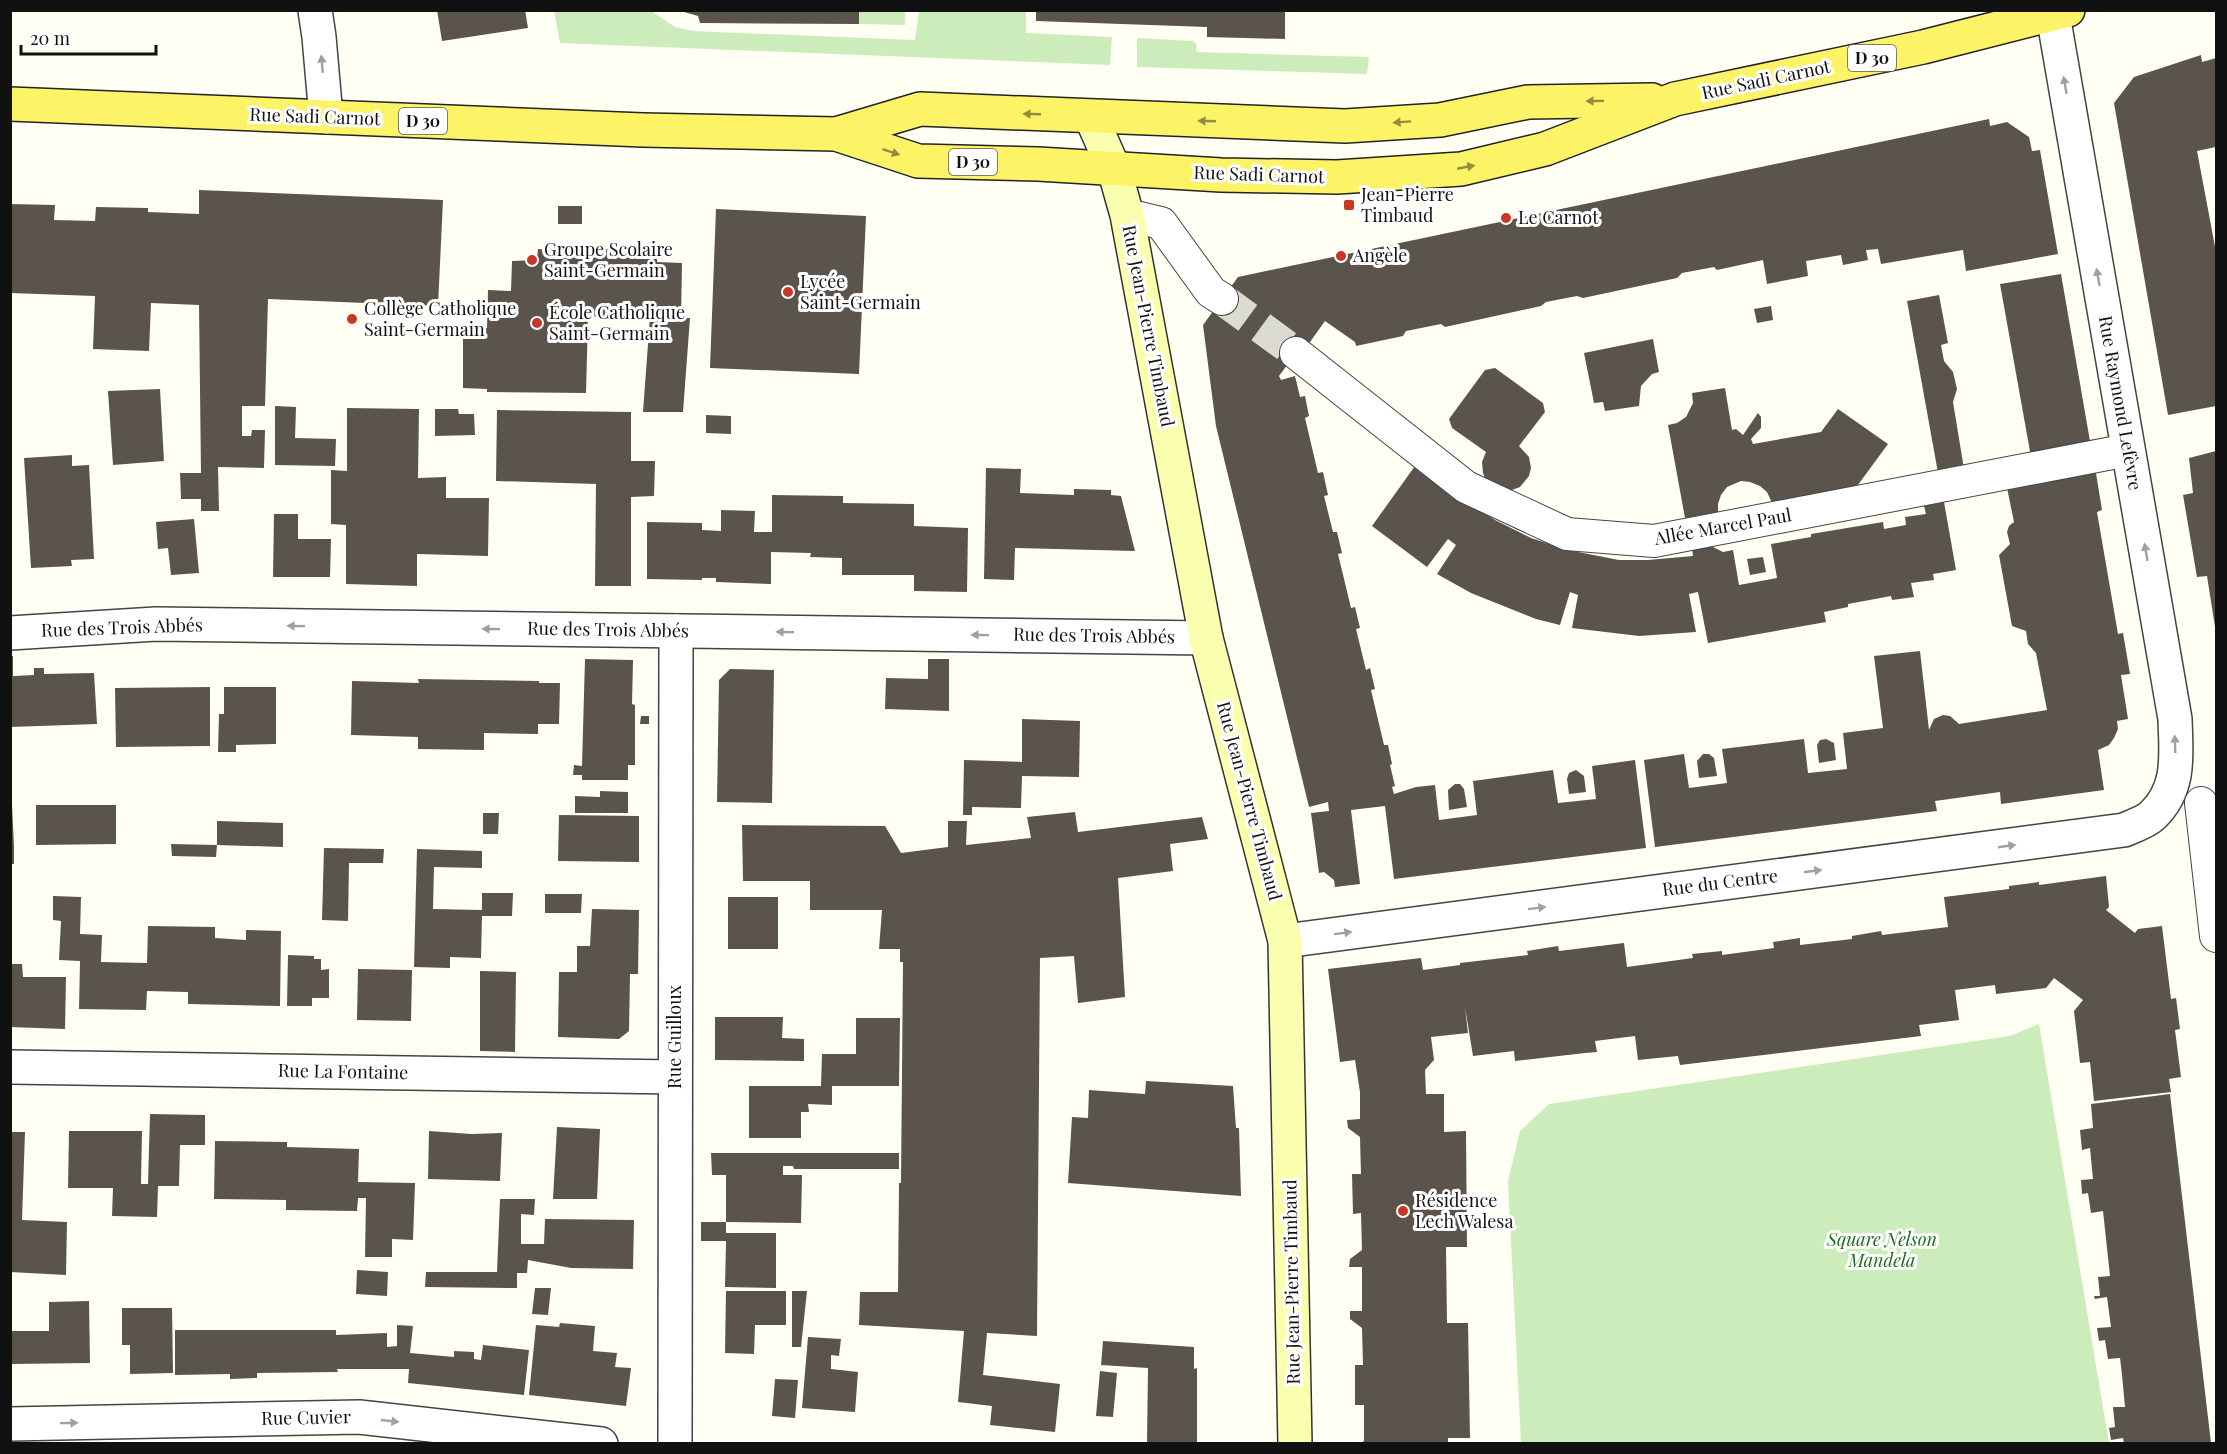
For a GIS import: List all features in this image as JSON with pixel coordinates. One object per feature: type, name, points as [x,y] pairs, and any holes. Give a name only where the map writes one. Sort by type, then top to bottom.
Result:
[{"type":"main road","name":"Rue Sadi Carnot","points":[[10,104],[643,130],[836,134],[918,161],[1038,164],[1221,175],[1337,177],[1461,169],[1545,149],[1675,99],[1923,47],[2060,13]]},
{"type":"main road","name":"Rue Sadi Carnot","points":[[836,134],[920,109],[1344,126],[1440,120],[1528,102],[1675,99]]},
{"type":"main road","name":"Rue Jean-Pierre Timbaud","points":[[1091,117],[1114,169],[1127,215],[1206,638],[1286,941],[1295,1443]]},
{"type":"street","points":[[315,10],[326,117]]},
{"type":"street","name":"Rue Raymond Lefèvre","points":[[2060,13],[2128,450],[2175,719],[2176,762],[2196,798],[2217,936]]},
{"type":"street","points":[[1127,215],[1161,223],[1211,292],[1222,299]]},
{"type":"street","name":"Allée Marcel Paul","points":[[1296,353],[1466,487],[1567,534],[1654,541],[2128,450]]},
{"type":"street","name":"Rue des Trois Abbés","points":[[10,633],[156,624],[1206,638]]},
{"type":"street","name":"Rue Guilloux","points":[[675,1443],[676,631]]},
{"type":"street","name":"Rue Raymond Lefèvre","points":[[2152,817],[2196,798]]},
{"type":"street","name":"Rue du Centre","points":[[1286,941],[2124,830],[2152,817]]},
{"type":"street","name":"Rue La Fontaine","points":[[10,1067],[675,1077]]},
{"type":"street","name":"Rue Cuvier","points":[[10,1424],[359,1417],[601,1443]]},
{"type":"green space","points":[[554,11],[651,11],[675,27],[693,31],[915,40],[919,11],[1026,11],[1026,33],[1112,37],[1110,65],[560,43]]},
{"type":"green space","points":[[859,11],[905,11],[905,25],[859,24]]},
{"type":"green space","points":[[1137,38],[1193,41],[1197,45],[1196,52],[1369,57],[1367,74],[1137,67]]},
{"type":"green space","name":"Square Nelson Mandela","points":[[2039,1024],[2109,1443],[1521,1443],[1508,1181],[1520,1131],[1549,1104],[2010,1036]]},
{"type":"building","points":[[437,10],[525,10],[528,28],[442,41]]},
{"type":"building","points":[[677,10],[859,10],[859,24],[700,23],[698,16]]},
{"type":"building","points":[[1036,10],[1285,10],[1285,39],[1207,37],[1207,27],[1036,21]]},
{"type":"building","points":[[2201,55],[2202,62],[2216,58],[2216,147],[2197,151],[2216,252],[2216,406],[2168,415],[2114,103],[2134,77]]},
{"type":"building","points":[[1989,119],[1990,126],[2007,122],[2029,137],[2032,151],[2040,150],[2058,254],[1966,271],[1963,250],[1881,264],[1878,249],[1866,250],[1868,260],[1843,265],[1841,255],[1806,261],[1808,276],[1767,284],[1763,260],[1717,270],[1714,267],[1682,273],[1677,278],[1583,298],[1577,296],[1546,302],[1541,306],[1445,327],[1441,324],[1406,331],[1403,336],[1356,346],[1355,342],[1325,321],[1305,349],[1296,353],[1279,376],[1281,380],[1295,376],[1300,397],[1305,396],[1309,416],[1305,418],[1318,473],[1323,472],[1328,495],[1324,496],[1333,532],[1337,532],[1342,553],[1338,554],[1351,608],[1355,607],[1360,628],[1356,629],[1366,670],[1370,668],[1375,689],[1371,690],[1384,745],[1388,745],[1395,786],[1392,787],[1394,794],[1416,787],[1435,785],[1439,820],[1477,815],[1473,781],[1553,770],[1558,803],[1596,799],[1592,766],[1635,760],[1646,848],[1394,879],[1385,806],[1351,810],[1360,884],[1335,887],[1334,880],[1324,872],[1319,873],[1311,813],[1329,811],[1328,802],[1309,807],[1216,426],[1203,325],[1238,277]]},
{"type":"building","points":[[199,190],[443,200],[438,306],[268,299],[265,406],[242,406],[242,436],[251,436],[252,430],[265,430],[264,468],[218,467],[219,511],[201,511],[201,499],[181,499],[180,473],[201,473],[199,305],[151,303],[149,351],[93,349],[95,296],[10,293],[10,204],[55,205],[54,220],[95,221],[96,207],[148,208],[148,212],[199,214]]},
{"type":"building","points":[[558,206],[582,206],[582,224],[558,224]]},
{"type":"building","name":"Lycée Saint-Germain","points":[[716,209],[866,216],[859,374],[710,368]]},
{"type":"building","name":"École Catholique Saint-Germain","points":[[570,248],[657,251],[657,262],[682,263],[681,318],[690,318],[683,412],[643,412],[650,317],[588,317],[586,393],[487,392],[487,389],[463,388],[463,327],[487,328],[488,290],[511,291],[512,261],[537,260],[538,249],[570,251]]},
{"type":"building","points":[[2061,274],[2091,447],[2031,457],[2000,284]]},
{"type":"building","points":[[1939,295],[1948,343],[1941,345],[1944,361],[1953,372],[1957,389],[1953,402],[1964,469],[1938,473],[1907,301]]},
{"type":"building","points":[[1771,306],[1773,320],[1757,323],[1754,309]]},
{"type":"building","points":[[1653,339],[1659,372],[1652,374],[1641,386],[1639,406],[1605,411],[1603,402],[1594,403],[1584,353]]},
{"type":"building","points":[[1495,368],[1543,403],[1545,412],[1519,446],[1529,457],[1531,468],[1529,476],[1520,487],[1509,491],[1487,483],[1482,462],[1486,452],[1452,428],[1449,419],[1485,370]]},
{"type":"building","points":[[1725,388],[1732,430],[1736,429],[1743,435],[1758,413],[1761,417],[1761,428],[1751,439],[1753,444],[1821,432],[1838,409],[1888,444],[1852,493],[1772,503],[1767,492],[1760,486],[1741,481],[1727,487],[1721,495],[1718,512],[1685,518],[1668,425],[1677,423],[1686,417],[1693,403],[1692,393]]},
{"type":"building","points":[[160,389],[164,461],[113,465],[108,391]]},
{"type":"building","points":[[275,406],[296,407],[295,438],[336,439],[335,466],[275,465]]},
{"type":"building","points":[[347,408],[419,409],[418,478],[446,477],[446,498],[489,498],[488,556],[417,554],[417,586],[346,584],[346,525],[331,524],[331,470],[347,471]]},
{"type":"building","points":[[435,409],[458,409],[459,414],[474,414],[475,435],[435,436]]},
{"type":"building","points":[[497,410],[631,412],[631,461],[655,461],[654,496],[631,497],[631,586],[595,586],[596,484],[496,481]]},
{"type":"building","points":[[706,415],[731,416],[731,434],[706,433]]},
{"type":"building","points":[[2216,451],[2215,627],[2207,576],[2197,577],[2183,495],[2193,493],[2189,458]]},
{"type":"building","points":[[72,455],[72,466],[89,465],[94,559],[71,560],[72,566],[31,568],[24,458]]},
{"type":"building","points":[[1415,466],[1495,520],[1531,538],[1568,550],[1619,560],[1648,560],[1693,556],[1692,548],[1709,545],[1723,552],[1733,550],[1739,585],[1777,578],[1771,544],[1811,537],[1811,534],[1883,522],[1884,529],[1906,525],[1905,517],[1926,514],[1924,506],[1944,502],[1956,570],[1933,574],[1934,580],[1911,583],[1914,597],[1892,600],[1891,596],[1848,604],[1848,607],[1824,612],[1826,622],[1708,643],[1698,592],[1689,594],[1696,632],[1639,636],[1572,628],[1578,595],[1570,592],[1560,625],[1536,619],[1471,593],[1437,574],[1456,545],[1448,539],[1427,567],[1372,526]]},
{"type":"building","points":[[2095,467],[2102,510],[2097,512],[2118,634],[2123,633],[2130,674],[2121,675],[2128,719],[2117,721],[2118,729],[2114,738],[2109,745],[2098,750],[2104,790],[2001,804],[2000,792],[1935,801],[1937,811],[1655,847],[1644,760],[1684,754],[1689,788],[1727,783],[1722,749],[1804,739],[1808,773],[1847,769],[1843,733],[1883,728],[1874,656],[1920,651],[1929,730],[1934,719],[1943,715],[1950,716],[1959,724],[2047,710],[2036,653],[2028,644],[2026,631],[2012,626],[1999,555],[2010,544],[2007,532],[2009,526],[2014,522],[2006,483]]},
{"type":"building","points":[[986,468],[1021,469],[1020,493],[1074,495],[1074,489],[1111,490],[1111,495],[1121,496],[1135,551],[1015,548],[1014,580],[984,579]]},
{"type":"building","points":[[772,495],[843,496],[843,503],[914,504],[914,526],[968,528],[967,592],[914,591],[914,575],[842,575],[842,558],[810,557],[811,553],[771,552],[771,584],[716,582],[716,578],[647,579],[647,522],[702,523],[702,530],[721,531],[721,510],[755,511],[754,532],[772,532]]},
{"type":"building","points":[[274,514],[298,514],[298,539],[331,539],[330,577],[273,577]]},
{"type":"building","points":[[194,519],[199,573],[171,575],[168,548],[158,549],[156,522]]},
{"type":"building","points":[[1763,557],[1766,572],[1750,575],[1747,559]]},
{"type":"building","points":[[10,656],[13,656],[13,676],[34,675],[34,668],[44,668],[44,674],[94,673],[97,724],[10,727]]},
{"type":"building","points":[[585,659],[633,660],[632,704],[635,705],[635,765],[628,765],[628,780],[582,780],[582,775],[573,775],[574,765],[582,766]]},
{"type":"building","points":[[928,659],[949,659],[949,711],[885,709],[886,678],[928,679]]},
{"type":"building","points":[[730,669],[774,670],[772,803],[717,802],[719,680]]},
{"type":"building","points":[[418,679],[560,683],[559,724],[538,724],[538,734],[484,733],[484,750],[418,749],[418,737],[351,735],[352,681],[419,683]]},
{"type":"building","points":[[210,687],[210,746],[116,747],[115,688]]},
{"type":"building","points":[[224,687],[276,687],[276,744],[236,745],[236,752],[218,752],[219,714],[224,714]]},
{"type":"building","points":[[641,716],[649,716],[649,724],[640,724]]},
{"type":"building","points":[[1022,719],[1080,721],[1079,777],[1022,776],[1021,808],[972,807],[972,815],[963,815],[964,760],[1022,762]]},
{"type":"building","points":[[1826,739],[1834,743],[1836,760],[1819,763],[1817,745],[1820,740]]},
{"type":"building","points":[[1703,754],[1709,754],[1714,758],[1717,776],[1699,778],[1697,761]]},
{"type":"building","points":[[1576,770],[1584,776],[1586,792],[1569,794],[1567,779],[1569,773]]},
{"type":"building","points":[[1455,784],[1460,784],[1464,789],[1467,807],[1449,810],[1448,790]]},
{"type":"building","points":[[600,791],[628,792],[628,813],[575,813],[575,796],[600,797]]},
{"type":"building","points":[[10,805],[12,805],[14,864],[10,864]]},
{"type":"building","points":[[36,805],[116,805],[116,844],[36,845]]},
{"type":"building","points":[[1075,812],[1078,832],[1202,817],[1208,839],[1170,844],[1173,871],[1118,878],[1125,997],[1078,1003],[1074,956],[1040,958],[1037,1336],[987,1333],[983,1375],[1060,1384],[1055,1432],[990,1425],[992,1406],[958,1402],[964,1331],[859,1325],[860,1292],[898,1292],[903,962],[900,962],[900,949],[879,949],[882,910],[810,910],[810,881],[743,881],[742,825],[885,826],[901,853],[948,847],[948,821],[967,821],[966,845],[1031,838],[1027,817]]},
{"type":"building","points":[[483,813],[499,813],[498,834],[483,834]]},
{"type":"building","points":[[559,815],[639,816],[639,862],[558,861]]},
{"type":"building","points":[[217,821],[283,823],[283,847],[217,845]]},
{"type":"building","points":[[171,844],[217,845],[216,857],[172,856]]},
{"type":"building","points":[[324,848],[384,849],[383,863],[349,863],[348,921],[322,920]]},
{"type":"building","points":[[417,849],[482,851],[482,868],[434,867],[433,909],[482,910],[482,893],[513,893],[512,916],[482,916],[481,958],[450,957],[450,968],[414,967]]},
{"type":"building","points":[[2106,876],[2109,907],[2106,910],[2135,933],[2138,929],[2162,926],[2171,999],[2176,998],[2180,1029],[2175,1030],[2181,1077],[2169,1079],[2171,1092],[2094,1101],[2090,1062],[2080,1063],[2074,1011],[2083,1000],[2054,978],[2046,988],[1996,994],[1995,985],[1955,990],[1959,1020],[1919,1025],[1921,1036],[1680,1065],[1678,1056],[1638,1060],[1635,1036],[1595,1041],[1597,1052],[1515,1061],[1514,1051],[1473,1056],[1465,1007],[1468,1033],[1431,1037],[1434,1060],[1425,1070],[1426,1094],[1444,1094],[1444,1132],[1466,1131],[1467,1247],[1446,1247],[1447,1323],[1468,1323],[1470,1438],[1448,1438],[1448,1443],[1361,1443],[1364,1441],[1364,1405],[1355,1405],[1355,1365],[1363,1365],[1362,1328],[1350,1319],[1350,1311],[1362,1311],[1362,1267],[1349,1267],[1350,1259],[1362,1250],[1361,1213],[1353,1214],[1352,1174],[1361,1174],[1360,1137],[1348,1128],[1347,1120],[1360,1119],[1360,1092],[1355,1060],[1340,1062],[1328,969],[1421,958],[1423,970],[1528,955],[1527,951],[1558,946],[1559,951],[1624,943],[1627,967],[1693,958],[1692,954],[1722,951],[1722,955],[1774,948],[1773,942],[1800,938],[1800,945],[1852,939],[1852,936],[1881,931],[1882,935],[1948,927],[1944,897],[2009,889],[2009,886],[2039,882],[2039,885]]},
{"type":"building","points":[[545,894],[582,894],[581,913],[545,913]]},
{"type":"building","points":[[53,896],[81,897],[80,934],[102,935],[101,962],[147,963],[148,926],[215,927],[215,938],[246,940],[246,930],[281,931],[280,1006],[188,1004],[188,992],[147,991],[146,1010],[79,1009],[80,961],[59,960],[61,921],[53,920]]},
{"type":"building","points":[[728,897],[778,897],[778,949],[728,949]]},
{"type":"building","points":[[592,909],[639,910],[638,974],[630,974],[629,1031],[619,1039],[558,1037],[559,972],[577,972],[577,946],[590,946]]},
{"type":"building","points":[[288,955],[314,956],[314,959],[321,959],[321,970],[329,969],[329,998],[312,998],[312,1006],[287,1006]]},
{"type":"building","points":[[12,964],[22,964],[23,977],[66,977],[65,1029],[10,1027],[10,969],[12,969]]},
{"type":"building","points":[[358,969],[412,970],[411,1021],[357,1020]]},
{"type":"building","points":[[480,971],[516,972],[515,1052],[480,1051]]},
{"type":"building","points":[[715,1017],[783,1017],[782,1038],[804,1039],[804,1061],[715,1060]]},
{"type":"building","points":[[856,1018],[900,1018],[899,1086],[832,1086],[832,1105],[808,1104],[809,1112],[801,1112],[801,1138],[749,1138],[749,1086],[821,1086],[822,1054],[856,1054]]},
{"type":"building","points":[[1146,1081],[1233,1086],[1236,1128],[1239,1128],[1241,1196],[1068,1183],[1072,1117],[1088,1118],[1089,1090],[1145,1094]]},
{"type":"building","points":[[2170,1094],[2211,1443],[2124,1443],[2123,1438],[2111,1440],[2109,1428],[2115,1427],[2113,1407],[2125,1407],[2122,1375],[2120,1358],[2108,1359],[2105,1340],[2099,1341],[2097,1328],[2111,1327],[2107,1297],[2095,1299],[2094,1296],[2100,1296],[2098,1277],[2110,1276],[2103,1211],[2091,1213],[2088,1193],[2082,1194],[2081,1180],[2093,1179],[2090,1148],[2082,1150],[2080,1130],[2093,1128],[2091,1104]]},
{"type":"building","points":[[150,1114],[205,1115],[205,1145],[180,1145],[179,1186],[158,1186],[157,1217],[112,1216],[113,1188],[68,1188],[69,1131],[142,1131],[141,1184],[148,1184]]},
{"type":"building","points":[[557,1127],[600,1129],[597,1199],[553,1199]]},
{"type":"building","points":[[429,1131],[471,1134],[502,1133],[500,1181],[428,1179]]},
{"type":"building","points":[[10,1132],[25,1132],[22,1220],[67,1222],[66,1275],[10,1272]]},
{"type":"building","points":[[215,1141],[287,1142],[287,1147],[359,1149],[358,1182],[415,1183],[413,1240],[392,1239],[392,1257],[365,1257],[366,1198],[358,1198],[357,1211],[286,1210],[286,1200],[214,1199]]},
{"type":"building","points":[[711,1153],[899,1153],[899,1169],[794,1169],[793,1166],[783,1166],[783,1175],[802,1175],[801,1223],[726,1222],[726,1175],[712,1175]]},
{"type":"building","points":[[500,1199],[535,1199],[534,1215],[521,1214],[521,1244],[544,1244],[545,1219],[634,1220],[633,1269],[571,1268],[528,1260],[527,1273],[517,1273],[517,1288],[425,1287],[426,1272],[497,1272]]},
{"type":"building","points":[[701,1222],[726,1222],[726,1233],[776,1233],[776,1288],[725,1287],[726,1241],[701,1241]]},
{"type":"building","points":[[357,1270],[388,1272],[387,1296],[356,1294]]},
{"type":"building","points":[[535,1288],[551,1288],[548,1315],[532,1314]]},
{"type":"building","points":[[726,1291],[786,1291],[786,1325],[755,1325],[754,1354],[725,1353]]},
{"type":"building","points":[[792,1291],[807,1291],[801,1347],[792,1347]]},
{"type":"building","points":[[89,1301],[90,1363],[10,1364],[10,1331],[49,1331],[49,1302]]},
{"type":"building","points":[[122,1308],[172,1308],[173,1373],[130,1374],[130,1345],[122,1345]]},
{"type":"building","points":[[560,1323],[595,1326],[593,1351],[617,1353],[615,1367],[631,1368],[626,1406],[529,1395],[536,1325],[559,1327]]},
{"type":"building","points":[[397,1325],[413,1326],[410,1353],[454,1357],[454,1351],[474,1352],[474,1359],[481,1360],[483,1345],[529,1350],[524,1395],[408,1383],[409,1369],[337,1369],[338,1372],[257,1373],[257,1378],[230,1379],[230,1374],[175,1375],[175,1330],[336,1330],[336,1335],[387,1333],[387,1347],[397,1346]]},
{"type":"building","points":[[808,1337],[841,1339],[839,1356],[831,1355],[831,1369],[858,1372],[855,1412],[802,1408]]},
{"type":"building","points":[[1103,1341],[1194,1347],[1194,1369],[1197,1368],[1197,1443],[1147,1443],[1148,1368],[1101,1365]]},
{"type":"building","points":[[1100,1371],[1117,1373],[1113,1417],[1096,1416]]},
{"type":"building","points":[[775,1379],[798,1380],[795,1418],[772,1416]]},
{"type":"tunnel","points":[[1222,299],[1296,353]]},
{"type":"place","name":"Jean-Pierre Timbaud","points":[[1349,205]]},
{"type":"place","name":"Le Carnot","points":[[1506,218]]},
{"type":"place","name":"Angèle","points":[[1341,256]]},
{"type":"place","name":"Groupe Scolaire Saint-Germain","points":[[532,260]]},
{"type":"place","name":"Lycée Saint-Germain","points":[[788,292]]},
{"type":"place","name":"Collège Catholique Saint-Germain","points":[[352,319]]},
{"type":"place","name":"École Catholique Saint-Germain","points":[[537,323]]},
{"type":"place","name":"Résidence Lech Walesa","points":[[1403,1211]]}]
